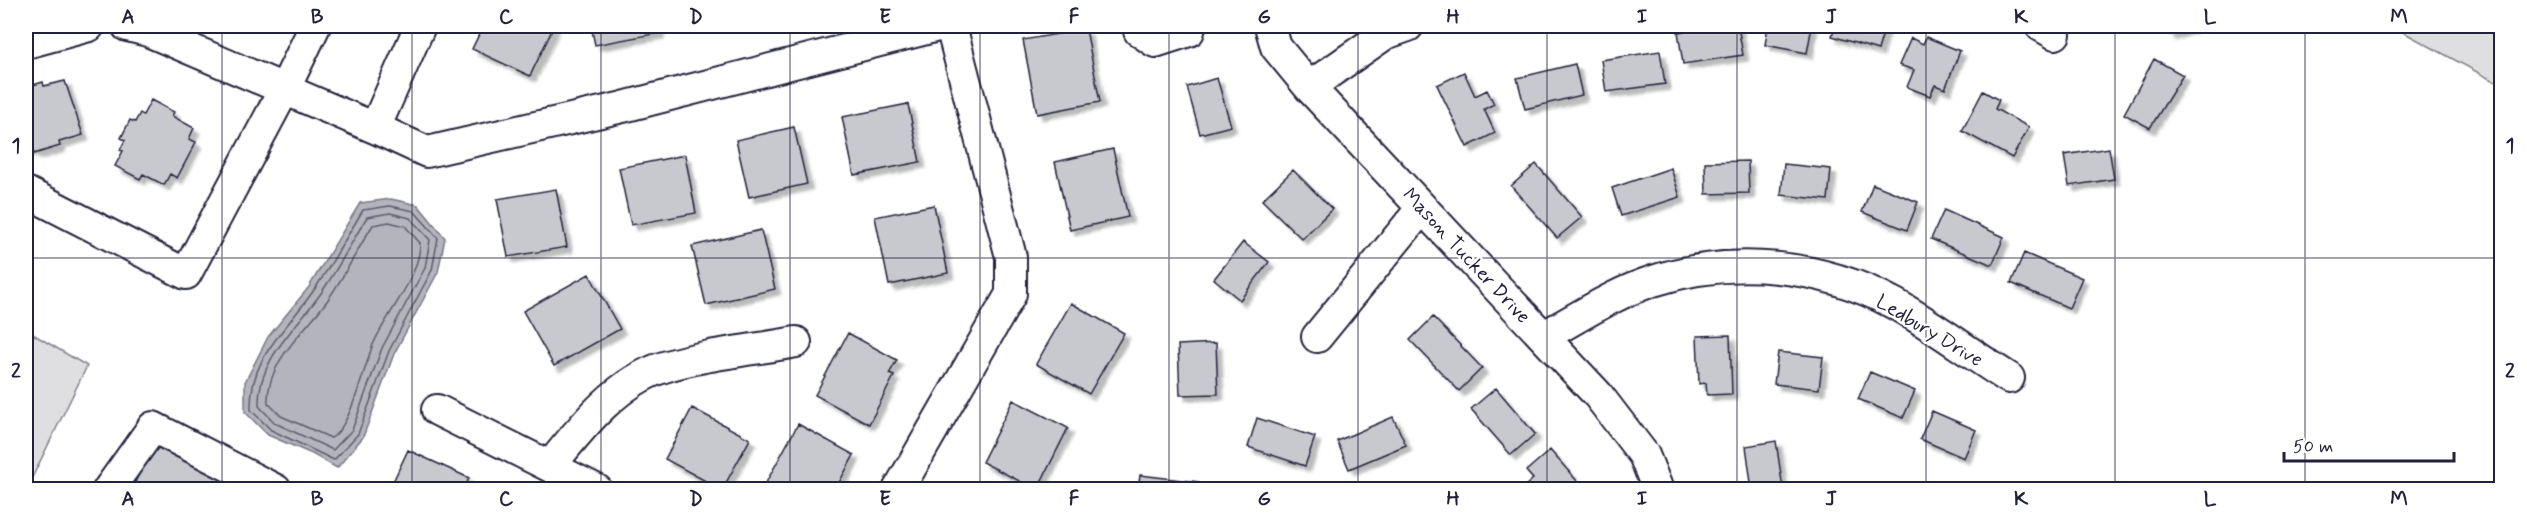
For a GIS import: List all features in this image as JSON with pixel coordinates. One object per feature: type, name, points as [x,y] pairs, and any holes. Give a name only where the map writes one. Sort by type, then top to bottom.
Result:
[{"type":"street","points":[[26,42],[89,26]]},
{"type":"street","points":[[127,26],[148,31],[427,152],[622,107],[938,26]]},
{"type":"street","points":[[26,192],[186,274],[284,90],[315,26]]},
{"type":"street","points":[[375,128],[420,26]]},
{"type":"street","points":[[898,489],[1011,294],[1011,257],[951,26]]},
{"type":"street","points":[[1138,26],[1139,31],[1155,42],[1189,31],[1190,26]]},
{"type":"street","name":"Mason Tucker Drive","points":[[1270,26],[1276,47],[1309,87],[1598,395],[1644,455],[1658,489]]},
{"type":"street","points":[[1309,87],[1385,34],[1408,26]]},
{"type":"street","points":[[1317,337],[1422,208]]},
{"type":"street","name":"Ledbury Drive","points":[[1544,336],[1598,306],[1652,281],[1713,267],[1760,266],[1837,279],[1894,304],[2009,378]]},
{"type":"street","points":[[551,465],[585,423],[622,390],[663,367],[796,342]]},
{"type":"street","points":[[437,410],[597,489]]},
{"type":"street","points":[[108,489],[153,427],[276,489]]},
{"type":"shaded area","points":[[2392,26],[2501,26],[2501,85]]},
{"type":"shaded area","points":[[26,330],[87,366],[26,490]]},
{"type":"water","points":[[391,199],[418,205],[445,238],[438,272],[394,354],[363,437],[337,468],[312,454],[268,435],[245,412],[245,382],[268,337],[309,287],[360,203]]},
{"type":"building","points":[[483,26],[554,26],[530,76],[472,49]]},
{"type":"building","points":[[591,26],[658,26],[659,33],[595,45]]},
{"type":"building","points":[[1717,26],[1738,26],[1743,55],[1683,64],[1678,32]]},
{"type":"building","points":[[1768,26],[1812,26],[1807,53],[1765,45]]},
{"type":"building","points":[[1835,26],[1885,26],[1878,50],[1832,36]]},
{"type":"building","points":[[2167,26],[2193,26],[2170,35]]},
{"type":"building","points":[[1086,29],[1100,102],[1037,114],[1023,40]]},
{"type":"building","points":[[1926,37],[1960,51],[1945,89],[1935,85],[1930,96],[1907,87],[1914,70],[1899,65],[1911,38],[1923,44]]},
{"type":"building","points":[[1660,51],[1665,84],[1606,92],[1601,60]]},
{"type":"building","points":[[2154,59],[2183,75],[2150,128],[2124,114]]},
{"type":"building","points":[[1575,64],[1582,95],[1525,109],[1517,78]]},
{"type":"building","points":[[1464,72],[1475,96],[1487,90],[1494,104],[1484,109],[1495,133],[1467,147],[1437,85]]},
{"type":"building","points":[[1217,78],[1231,126],[1200,134],[1187,87]]},
{"type":"building","points":[[65,81],[83,135],[59,142],[60,146],[34,154],[33,150],[26,152],[26,87],[43,82],[44,86]]},
{"type":"building","points":[[1983,91],[1999,100],[1995,109],[2029,127],[2012,158],[1962,131]]},
{"type":"building","points":[[151,100],[174,112],[172,116],[194,128],[189,139],[196,142],[177,178],[170,174],[164,185],[143,174],[140,179],[115,166],[123,151],[120,150],[125,140],[121,138],[130,120],[135,122],[140,113],[143,115]]},
{"type":"building","points":[[908,104],[920,162],[854,175],[842,117]]},
{"type":"building","points":[[794,127],[807,184],[749,197],[736,140]]},
{"type":"building","points":[[2109,148],[2114,179],[2069,186],[2064,155]]},
{"type":"building","points":[[1113,149],[1128,217],[1070,230],[1055,162]]},
{"type":"building","points":[[685,155],[696,213],[631,225],[619,168]]},
{"type":"building","points":[[1748,161],[1749,193],[1706,194],[1705,162]]},
{"type":"building","points":[[1536,164],[1582,217],[1557,238],[1511,186]]},
{"type":"building","points":[[1784,164],[1831,169],[1828,200],[1781,195]]},
{"type":"building","points":[[1671,168],[1680,197],[1621,216],[1612,188]]},
{"type":"building","points":[[1293,170],[1332,209],[1302,239],[1262,200]]},
{"type":"building","points":[[1873,184],[1918,202],[1907,230],[1862,212]]},
{"type":"building","points":[[556,189],[567,247],[508,257],[497,199]]},
{"type":"building","points":[[934,205],[948,273],[889,285],[875,217]]},
{"type":"building","points":[[1944,210],[2004,237],[1992,265],[1931,239]]},
{"type":"building","points":[[761,230],[775,289],[706,305],[692,246]]},
{"type":"building","points":[[1243,242],[1269,262],[1240,300],[1214,279]]},
{"type":"building","points":[[2024,253],[2082,278],[2069,308],[2011,283]]},
{"type":"building","points":[[589,274],[620,329],[554,366],[523,311]]},
{"type":"building","points":[[1071,303],[1124,333],[1089,394],[1036,364]]},
{"type":"building","points":[[1433,317],[1482,368],[1459,391],[1410,340]]},
{"type":"building","points":[[848,333],[897,360],[889,374],[894,376],[869,424],[815,395]]},
{"type":"building","points":[[1730,335],[1732,394],[1707,395],[1706,383],[1699,384],[1697,336]]},
{"type":"building","points":[[1216,343],[1218,394],[1180,395],[1178,345]]},
{"type":"building","points":[[1778,352],[1823,357],[1819,389],[1774,384]]},
{"type":"building","points":[[1870,372],[1915,391],[1903,418],[1858,399]]},
{"type":"building","points":[[1496,388],[1535,434],[1511,455],[1471,409]]},
{"type":"building","points":[[1013,400],[1068,428],[1037,490],[982,462]]},
{"type":"building","points":[[692,408],[750,439],[722,490],[665,459]]},
{"type":"building","points":[[1932,411],[1976,430],[1964,458],[1920,439]]},
{"type":"building","points":[[1393,417],[1406,445],[1349,469],[1337,441]]},
{"type":"building","points":[[1257,418],[1315,437],[1305,466],[1248,447]]},
{"type":"building","points":[[798,424],[854,455],[835,490],[762,490]]},
{"type":"building","points":[[156,441],[251,490],[150,490],[135,482]]},
{"type":"building","points":[[1776,441],[1783,489],[1752,490],[1746,446]]},
{"type":"building","points":[[408,450],[469,478],[464,490],[389,490]]},
{"type":"building","points":[[1550,450],[1585,490],[1527,490],[1524,487],[1533,479],[1526,471]]},
{"type":"building","points":[[1140,475],[1199,482],[1198,490],[1138,490]]}]
